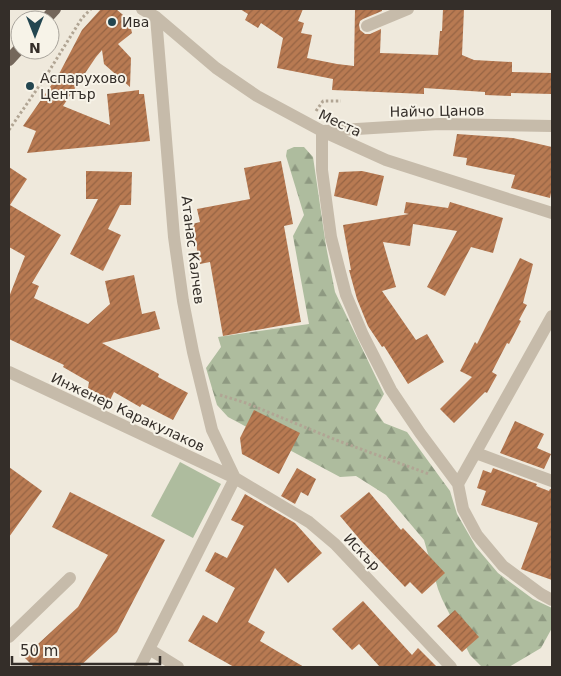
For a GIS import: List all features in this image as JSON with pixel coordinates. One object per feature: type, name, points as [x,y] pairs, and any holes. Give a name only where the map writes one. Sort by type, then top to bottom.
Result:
[{"type":"street","name":"Места","points":[[142,9],[156,18],[216,68],[257,96],[322,131],[386,160],[552,213]]},
{"type":"street","points":[[366,26],[408,9]]},
{"type":"street","name":"Атанас Калчев","points":[[156,18],[174,237],[183,301],[212,430],[235,478]]},
{"type":"street","name":"Найчо Цанов","points":[[322,131],[439,124],[552,126]]},
{"type":"street","points":[[322,131],[322,170],[331,237],[346,295],[363,335],[391,390],[458,484],[462,509],[477,535],[503,566],[552,600]]},
{"type":"street","points":[[458,484],[552,316]]},
{"type":"street","name":"Инженер Каракулаков","points":[[9,372],[235,478]]},
{"type":"street","points":[[476,453],[552,481]]},
{"type":"street","points":[[140,667],[235,478]]},
{"type":"street","name":"Искър","points":[[235,478],[309,522],[335,544],[451,667]]},
{"type":"street","points":[[9,637],[70,578]]},
{"type":"street","points":[[149,649],[178,667]]},
{"type":"path","points":[[9,130],[46,76],[82,18],[91,9]]},
{"type":"path","points":[[307,123],[323,101],[341,101]]},
{"type":"path","points":[[202,389],[246,403],[336,440],[419,470]]},
{"type":"green space","points":[[294,147],[304,147],[313,157],[335,292],[384,394],[375,410],[384,423],[407,432],[450,491],[457,514],[476,547],[498,573],[533,599],[552,608],[552,628],[541,648],[509,667],[482,667],[470,655],[438,589],[424,540],[386,495],[356,476],[340,477],[228,417],[217,405],[206,368],[221,347],[218,337],[309,324],[293,236],[304,215],[286,156],[287,150]]},
{"type":"green space","points":[[180,462],[221,484],[193,538],[151,516]]},
{"type":"building","points":[[101,9],[116,9],[129,20],[132,33],[118,44],[131,58],[130,87],[104,64],[102,50],[63,106],[110,125],[107,94],[139,90],[139,94],[144,94],[150,141],[27,153],[36,131],[23,126],[59,74],[82,30]]},
{"type":"building","points":[[240,9],[303,9],[298,21],[304,23],[301,33],[312,35],[307,58],[354,66],[355,9],[382,9],[382,11],[360,21],[359,25],[360,30],[365,34],[381,29],[380,53],[438,55],[443,9],[464,9],[462,55],[474,60],[512,62],[512,72],[552,73],[552,94],[511,93],[511,96],[485,95],[485,92],[424,88],[424,94],[332,90],[333,79],[277,68],[283,38],[261,23],[258,28],[245,20],[248,14]]},
{"type":"building","points":[[457,134],[513,138],[552,147],[552,188],[550,198],[511,188],[515,175],[466,165],[467,158],[453,156]]},
{"type":"building","points":[[281,161],[293,224],[284,226],[301,322],[223,336],[210,262],[200,264],[192,224],[200,222],[197,209],[250,199],[244,168]]},
{"type":"building","points":[[9,167],[27,179],[10,205],[61,235],[32,283],[39,286],[34,298],[88,324],[110,304],[105,281],[134,275],[142,314],[155,311],[160,329],[102,343],[159,374],[158,377],[188,393],[173,420],[142,404],[140,407],[114,392],[110,400],[88,388],[89,382],[63,367],[64,365],[9,339],[9,297],[25,256],[9,247]]},
{"type":"building","points":[[86,171],[132,172],[131,205],[120,205],[108,229],[121,235],[103,271],[70,254],[98,199],[86,199]]},
{"type":"building","points":[[362,171],[384,176],[377,206],[334,196],[339,172]]},
{"type":"building","points":[[406,202],[448,208],[450,202],[503,218],[493,253],[471,247],[445,296],[427,287],[457,231],[413,224],[410,246],[383,242],[396,287],[382,291],[416,340],[427,334],[444,362],[408,384],[384,346],[382,347],[368,326],[357,299],[349,270],[351,270],[343,225],[409,214],[404,213]]},
{"type":"building","points":[[520,258],[533,264],[523,303],[527,305],[519,320],[521,321],[492,372],[497,375],[487,393],[485,392],[454,423],[440,409],[472,377],[460,371],[475,342],[477,344]]},
{"type":"building","points":[[254,410],[300,433],[279,474],[242,454],[240,438]]},
{"type":"building","points":[[515,421],[544,434],[537,448],[551,454],[544,469],[500,453]]},
{"type":"building","points":[[9,467],[42,491],[9,537]]},
{"type":"building","points":[[297,468],[316,479],[308,496],[301,492],[295,504],[281,496]]},
{"type":"building","points":[[493,468],[537,484],[536,486],[549,491],[552,489],[552,580],[521,569],[538,523],[481,505],[486,491],[477,488],[483,470],[491,473]]},
{"type":"building","points":[[70,492],[165,540],[117,632],[79,667],[34,667],[24,657],[78,607],[108,555],[52,527]]},
{"type":"building","points":[[369,492],[401,530],[403,528],[445,573],[422,594],[410,582],[405,587],[340,516]]},
{"type":"building","points":[[245,494],[295,523],[322,553],[288,583],[275,568],[248,622],[265,632],[260,641],[304,667],[234,667],[188,641],[203,615],[217,623],[235,588],[205,571],[215,552],[227,558],[244,526],[231,520]]},
{"type":"building","points":[[363,601],[412,655],[418,648],[437,667],[380,667],[359,644],[352,650],[332,629]]},
{"type":"building","points":[[455,610],[479,637],[462,652],[437,626]]},
{"type":"place","name":"Ива","points":[[112,22]]},
{"type":"place","name":"Аспарухово Център","points":[[30,86]]}]
